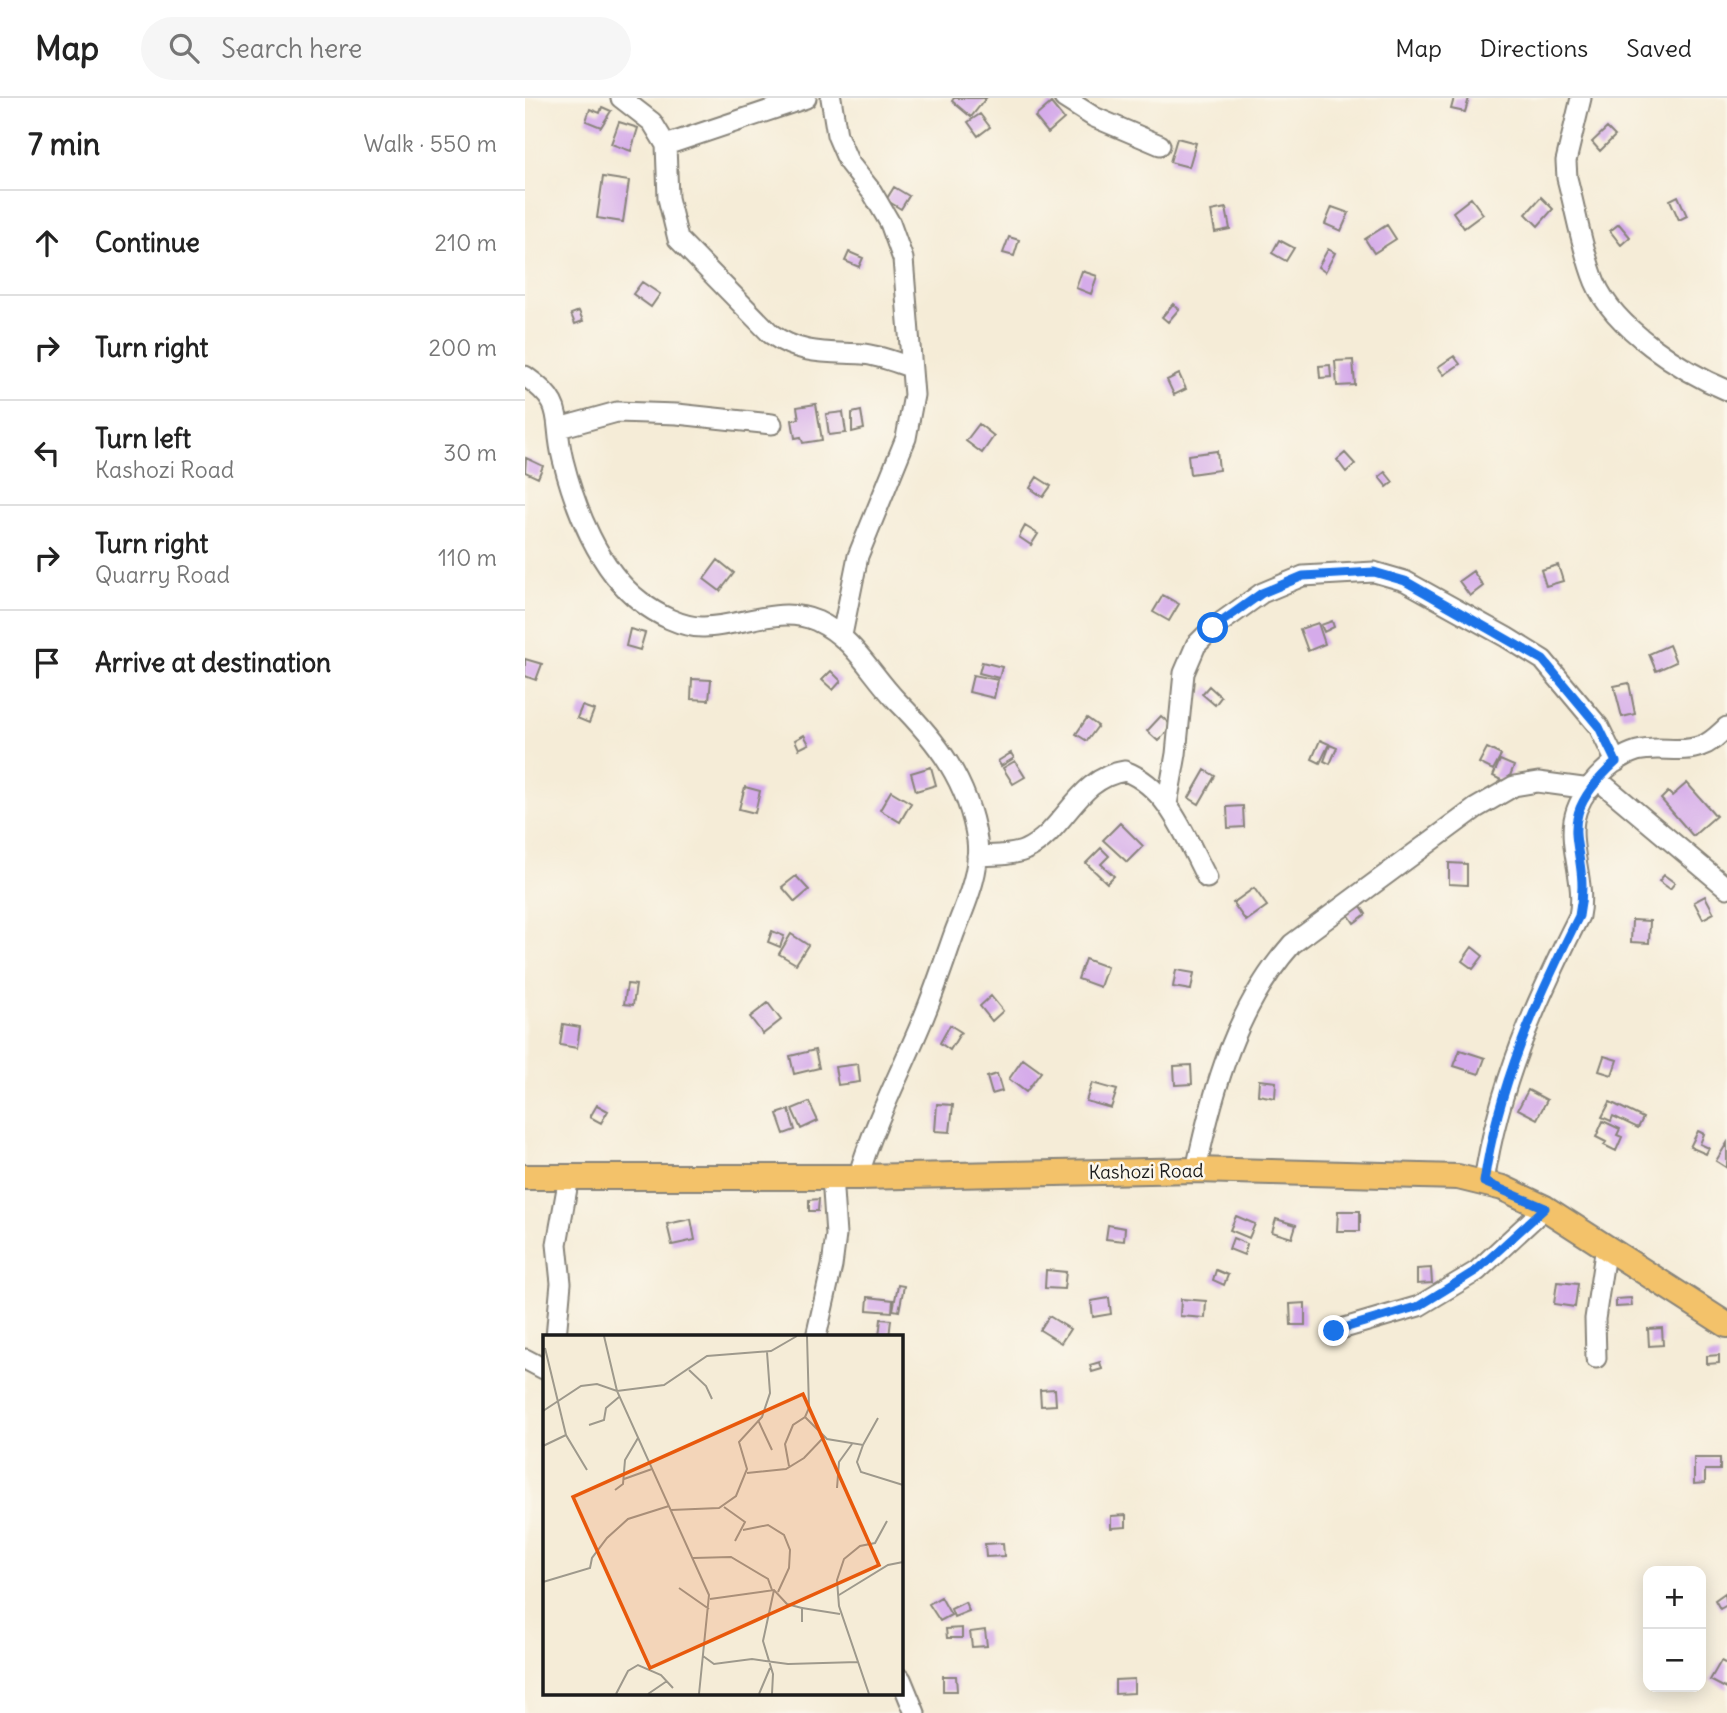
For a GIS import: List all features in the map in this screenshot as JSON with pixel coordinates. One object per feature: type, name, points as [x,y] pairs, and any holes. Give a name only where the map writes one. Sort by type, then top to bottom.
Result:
[{"type":"main road","name":"Kashozi Road","points":[[525,1177],[857,1177],[1196,1170],[1445,1176],[1484,1182],[1545,1208],[1727,1325]]},
{"type":"street","points":[[621,98],[652,122],[666,145],[668,198],[678,239],[771,334],[787,345],[810,353],[864,354],[910,367]]},
{"type":"street","points":[[666,145],[806,98]]},
{"type":"street","points":[[831,98],[837,135],[849,163],[890,223],[903,260],[913,394],[906,438],[858,556],[842,635]]},
{"type":"street","points":[[1064,98],[1094,117],[1160,145]]},
{"type":"street","points":[[1581,98],[1566,161],[1567,177],[1596,284],[1621,317],[1653,349],[1705,382],[1727,390]]},
{"type":"street","points":[[525,376],[549,395],[556,407],[564,467],[599,555],[616,579],[638,600],[661,614],[704,628],[775,616],[795,616],[815,621],[842,635],[946,755],[974,827],[977,856],[971,889],[921,1025],[870,1136],[857,1177]]},
{"type":"street","points":[[559,428],[617,412],[677,414],[772,424]]},
{"type":"street","points":[[1167,804],[1176,754],[1184,673],[1196,645],[1213,628],[1262,593],[1303,576],[1374,572],[1405,581],[1506,637],[1543,660],[1599,727],[1616,762]]},
{"type":"street","points":[[1484,1182],[1495,1123],[1513,1061],[1579,916],[1583,897],[1574,823],[1577,809],[1593,784],[1616,762],[1637,751],[1701,746],[1727,727]]},
{"type":"street","points":[[977,856],[1013,854],[1027,849],[1062,816],[1086,788],[1113,773],[1125,771],[1152,786],[1167,804],[1207,878]]},
{"type":"street","points":[[1196,1170],[1211,1098],[1222,1062],[1271,968],[1292,944],[1476,808],[1514,786],[1538,782],[1593,784],[1727,888]]},
{"type":"street","points":[[816,1335],[836,1235],[832,1176]]},
{"type":"street","points":[[556,1335],[561,1283],[557,1244],[569,1177]]},
{"type":"street","points":[[1334,1331],[1419,1306],[1477,1270],[1545,1208]]},
{"type":"street","points":[[1596,1358],[1595,1319],[1606,1247]]},
{"type":"street","points":[[525,1359],[543,1368]]},
{"type":"street","points":[[903,1684],[915,1713]]},
{"type":"building","points":[[954,98],[986,98],[971,117],[952,101]]},
{"type":"building","points":[[1454,98],[1469,98],[1465,112],[1451,109]]},
{"type":"building","points":[[1051,103],[1064,119],[1048,133],[1035,117]]},
{"type":"building","points":[[602,107],[611,111],[601,127],[586,121],[590,109],[600,113]]},
{"type":"building","points":[[980,114],[990,127],[978,136],[968,122]]},
{"type":"building","points":[[619,122],[638,128],[631,151],[611,144]]},
{"type":"building","points":[[1607,128],[1615,136],[1600,151],[1592,142]]},
{"type":"building","points":[[1177,138],[1196,143],[1189,167],[1170,162]]},
{"type":"building","points":[[603,177],[629,181],[623,222],[597,218]]},
{"type":"building","points":[[894,187],[909,196],[901,209],[886,200]]},
{"type":"building","points":[[1678,196],[1687,216],[1679,220],[1670,200]]},
{"type":"building","points":[[1541,197],[1553,209],[1538,226],[1526,214]]},
{"type":"building","points":[[1471,198],[1483,214],[1464,228],[1453,212]]},
{"type":"building","points":[[1332,207],[1349,213],[1341,231],[1325,224]]},
{"type":"building","points":[[1226,208],[1230,229],[1215,232],[1211,211]]},
{"type":"building","points":[[1619,224],[1630,237],[1621,245],[1610,231]]},
{"type":"building","points":[[1387,225],[1396,239],[1374,253],[1365,239]]},
{"type":"building","points":[[1009,237],[1019,240],[1014,256],[1003,253]]},
{"type":"building","points":[[1279,240],[1294,248],[1286,261],[1272,253]]},
{"type":"building","points":[[1328,249],[1335,253],[1325,272],[1318,267]]},
{"type":"building","points":[[849,252],[863,258],[859,267],[845,261]]},
{"type":"building","points":[[1082,271],[1097,276],[1091,294],[1076,288]]},
{"type":"building","points":[[642,282],[660,294],[651,307],[633,294]]},
{"type":"building","points":[[1173,304],[1179,309],[1168,322],[1162,317]]},
{"type":"building","points":[[579,311],[583,321],[575,324],[571,314]]},
{"type":"building","points":[[1454,356],[1460,364],[1444,375],[1438,367]]},
{"type":"building","points":[[1353,360],[1355,385],[1337,386],[1335,361]]},
{"type":"building","points":[[1330,365],[1331,377],[1320,378],[1319,366]]},
{"type":"building","points":[[1179,374],[1186,389],[1174,395],[1167,380]]},
{"type":"building","points":[[816,404],[822,440],[803,443],[801,437],[795,438],[792,420],[799,419],[797,407]]},
{"type":"building","points":[[861,411],[864,429],[852,432],[852,413]]},
{"type":"building","points":[[843,412],[846,433],[829,435],[826,414]]},
{"type":"building","points":[[979,424],[994,436],[982,453],[966,441]]},
{"type":"building","points":[[1217,451],[1219,470],[1190,474],[1188,455]]},
{"type":"building","points":[[1345,453],[1355,464],[1346,472],[1337,460]]},
{"type":"building","points":[[526,458],[543,466],[538,478],[525,472]]},
{"type":"building","points":[[1385,472],[1393,482],[1387,487],[1379,477]]},
{"type":"building","points":[[1037,477],[1051,486],[1043,497],[1030,488]]},
{"type":"building","points":[[1025,526],[1038,534],[1031,545],[1019,537]]},
{"type":"building","points":[[718,560],[734,573],[720,591],[704,579]]},
{"type":"building","points":[[1558,565],[1563,581],[1546,586],[1541,570]]},
{"type":"building","points":[[1473,571],[1483,586],[1470,596],[1459,581]]},
{"type":"building","points":[[1163,595],[1179,604],[1169,621],[1153,612]]},
{"type":"building","points":[[1332,621],[1334,627],[1324,632],[1321,625]]},
{"type":"building","points":[[1318,623],[1325,644],[1308,651],[1300,629]]},
{"type":"building","points":[[630,629],[645,633],[640,650],[626,646]]},
{"type":"building","points":[[1669,645],[1676,662],[1656,671],[1649,654]]},
{"type":"building","points":[[525,659],[542,664],[536,680],[525,676]]},
{"type":"building","points":[[982,662],[1002,667],[999,678],[979,673]]},
{"type":"building","points":[[831,671],[841,681],[833,690],[822,680]]},
{"type":"building","points":[[973,675],[998,680],[994,698],[969,692]]},
{"type":"building","points":[[692,679],[711,680],[709,700],[691,699]]},
{"type":"building","points":[[1629,683],[1635,714],[1622,717],[1614,686]]},
{"type":"building","points":[[1209,686],[1221,697],[1215,705],[1202,694]]},
{"type":"building","points":[[582,706],[594,710],[589,723],[577,718]]},
{"type":"building","points":[[1161,716],[1172,726],[1158,741],[1147,731]]},
{"type":"building","points":[[1087,718],[1098,726],[1087,741],[1076,734]]},
{"type":"building","points":[[804,735],[809,744],[799,749],[795,740]]},
{"type":"building","points":[[1320,740],[1329,744],[1320,763],[1312,759]]},
{"type":"building","points":[[1330,745],[1337,748],[1330,764],[1324,761]]},
{"type":"building","points":[[1487,748],[1501,755],[1493,770],[1479,763]]},
{"type":"building","points":[[1011,753],[1014,758],[1001,766],[998,761]]},
{"type":"building","points":[[1500,760],[1514,766],[1507,783],[1493,776]]},
{"type":"building","points":[[1015,761],[1025,777],[1013,784],[1003,768]]},
{"type":"building","points":[[931,767],[936,785],[916,791],[911,773]]},
{"type":"building","points":[[1205,770],[1215,776],[1199,804],[1189,798]]},
{"type":"building","points":[[1687,783],[1716,816],[1693,836],[1661,799],[1668,792],[1672,796]]},
{"type":"building","points":[[745,787],[760,791],[755,813],[739,809]]},
{"type":"building","points":[[891,791],[911,803],[900,822],[880,810]]},
{"type":"building","points":[[1243,806],[1244,827],[1228,828],[1227,807]]},
{"type":"building","points":[[1120,823],[1143,846],[1127,862],[1103,840]]},
{"type":"building","points":[[1101,848],[1109,856],[1101,864],[1114,876],[1107,883],[1086,863]]},
{"type":"building","points":[[1449,863],[1467,864],[1467,885],[1449,884]]},
{"type":"building","points":[[1664,875],[1675,883],[1670,889],[1659,881]]},
{"type":"building","points":[[796,876],[809,890],[795,902],[782,887]]},
{"type":"building","points":[[1254,888],[1267,906],[1246,921],[1233,903]]},
{"type":"building","points":[[1705,896],[1714,913],[1703,919],[1694,902]]},
{"type":"building","points":[[1359,903],[1366,914],[1354,923],[1346,911]]},
{"type":"building","points":[[1632,920],[1650,921],[1649,943],[1631,942]]},
{"type":"building","points":[[772,931],[784,936],[780,947],[768,942]]},
{"type":"building","points":[[791,934],[808,945],[796,964],[779,954]]},
{"type":"building","points":[[1472,947],[1483,956],[1473,969],[1462,961]]},
{"type":"building","points":[[1085,959],[1107,967],[1100,987],[1078,979]]},
{"type":"building","points":[[1176,970],[1194,973],[1191,990],[1173,987]]},
{"type":"building","points":[[627,984],[636,985],[633,1005],[624,1004]]},
{"type":"building","points":[[991,996],[1003,1011],[992,1021],[980,1006]]},
{"type":"building","points":[[768,1003],[781,1020],[763,1034],[750,1017]]},
{"type":"building","points":[[563,1024],[580,1027],[577,1048],[560,1045]]},
{"type":"building","points":[[950,1025],[961,1032],[950,1050],[940,1043]]},
{"type":"building","points":[[815,1050],[819,1068],[794,1074],[790,1056]]},
{"type":"building","points":[[1460,1050],[1485,1058],[1479,1074],[1454,1066]]},
{"type":"building","points":[[1604,1056],[1617,1060],[1612,1075],[1599,1071]]},
{"type":"building","points":[[1023,1059],[1041,1072],[1026,1092],[1009,1079]]},
{"type":"building","points":[[858,1064],[860,1082],[838,1085],[835,1067]]},
{"type":"building","points":[[1191,1065],[1192,1084],[1175,1085],[1174,1066]]},
{"type":"building","points":[[997,1074],[1002,1091],[992,1094],[987,1077]]},
{"type":"building","points":[[1259,1080],[1276,1082],[1275,1098],[1258,1095]]},
{"type":"building","points":[[1092,1083],[1117,1090],[1111,1108],[1086,1101]]},
{"type":"building","points":[[1528,1090],[1547,1100],[1537,1119],[1518,1109]]},
{"type":"building","points":[[809,1102],[818,1121],[801,1129],[792,1109]]},
{"type":"building","points":[[1610,1102],[1643,1118],[1638,1128],[1613,1116],[1611,1121],[1602,1117]]},
{"type":"building","points":[[937,1104],[953,1105],[950,1132],[935,1131]]},
{"type":"building","points":[[597,1105],[608,1111],[601,1123],[590,1117]]},
{"type":"building","points":[[789,1110],[795,1130],[784,1134],[777,1114]]},
{"type":"building","points":[[1603,1121],[1620,1129],[1617,1135],[1622,1137],[1616,1151],[1596,1137]]},
{"type":"building","points":[[1698,1131],[1704,1134],[1700,1144],[1709,1148],[1706,1154],[1690,1147]]},
{"type":"building","points":[[1727,1143],[1727,1168],[1716,1161]]},
{"type":"building","points":[[819,1199],[818,1211],[809,1211],[809,1200]]},
{"type":"building","points":[[1338,1211],[1360,1211],[1360,1231],[1337,1231]]},
{"type":"building","points":[[1236,1216],[1255,1224],[1249,1238],[1230,1230]]},
{"type":"building","points":[[691,1219],[695,1240],[672,1245],[667,1224]]},
{"type":"building","points":[[1276,1219],[1296,1225],[1292,1238],[1272,1232]]},
{"type":"building","points":[[1108,1225],[1125,1228],[1124,1241],[1106,1239]]},
{"type":"building","points":[[1233,1238],[1247,1244],[1244,1255],[1229,1249]]},
{"type":"building","points":[[1431,1268],[1432,1283],[1417,1284],[1417,1269]]},
{"type":"building","points":[[1046,1270],[1066,1272],[1064,1289],[1045,1288]]},
{"type":"building","points":[[1216,1270],[1228,1275],[1224,1285],[1213,1280]]},
{"type":"building","points":[[1557,1282],[1578,1284],[1575,1307],[1554,1304]]},
{"type":"building","points":[[898,1285],[904,1286],[899,1311],[893,1310]]},
{"type":"building","points":[[868,1297],[893,1300],[892,1312],[867,1310]]},
{"type":"building","points":[[1109,1298],[1111,1314],[1093,1317],[1091,1301]]},
{"type":"building","points":[[1631,1298],[1632,1306],[1616,1307],[1616,1299]]},
{"type":"building","points":[[1181,1299],[1206,1301],[1205,1318],[1180,1316]]},
{"type":"building","points":[[1305,1303],[1305,1325],[1291,1325],[1290,1304]]},
{"type":"building","points":[[1049,1316],[1070,1329],[1061,1343],[1040,1330]]},
{"type":"building","points":[[881,1319],[891,1320],[889,1335],[879,1335]]},
{"type":"building","points":[[1662,1328],[1663,1345],[1649,1346],[1648,1329]]},
{"type":"building","points":[[1719,1355],[1719,1363],[1707,1364],[1707,1356]]},
{"type":"building","points":[[1100,1362],[1102,1369],[1092,1372],[1090,1365]]},
{"type":"building","points":[[1055,1389],[1056,1405],[1041,1406],[1040,1390]]},
{"type":"building","points":[[1694,1458],[1720,1458],[1720,1470],[1705,1470],[1705,1483],[1694,1484]]},
{"type":"building","points":[[1126,1515],[1126,1527],[1111,1528],[1111,1516]]},
{"type":"building","points":[[1003,1543],[1004,1556],[986,1557],[985,1544]]},
{"type":"building","points":[[1725,1593],[1727,1605],[1720,1609],[1715,1600]]},
{"type":"building","points":[[941,1597],[951,1615],[940,1621],[929,1604]]},
{"type":"building","points":[[965,1602],[969,1611],[954,1617],[951,1609]]},
{"type":"building","points":[[962,1628],[962,1638],[947,1638],[946,1629]]},
{"type":"building","points":[[985,1630],[987,1646],[972,1647],[970,1632]]},
{"type":"building","points":[[1721,1661],[1727,1664],[1727,1689],[1710,1680]]},
{"type":"building","points":[[943,1676],[956,1676],[957,1691],[943,1691]]},
{"type":"building","points":[[1134,1679],[1134,1693],[1115,1694],[1115,1680]]},
{"type":"route","points":[[1213,628],[1262,593],[1303,576],[1374,572],[1405,581],[1543,660],[1599,727],[1616,762],[1597,779],[1577,809],[1574,823],[1583,897],[1579,916],[1513,1061],[1489,1148],[1484,1182],[1545,1208],[1477,1270],[1419,1306],[1334,1331]]}]
